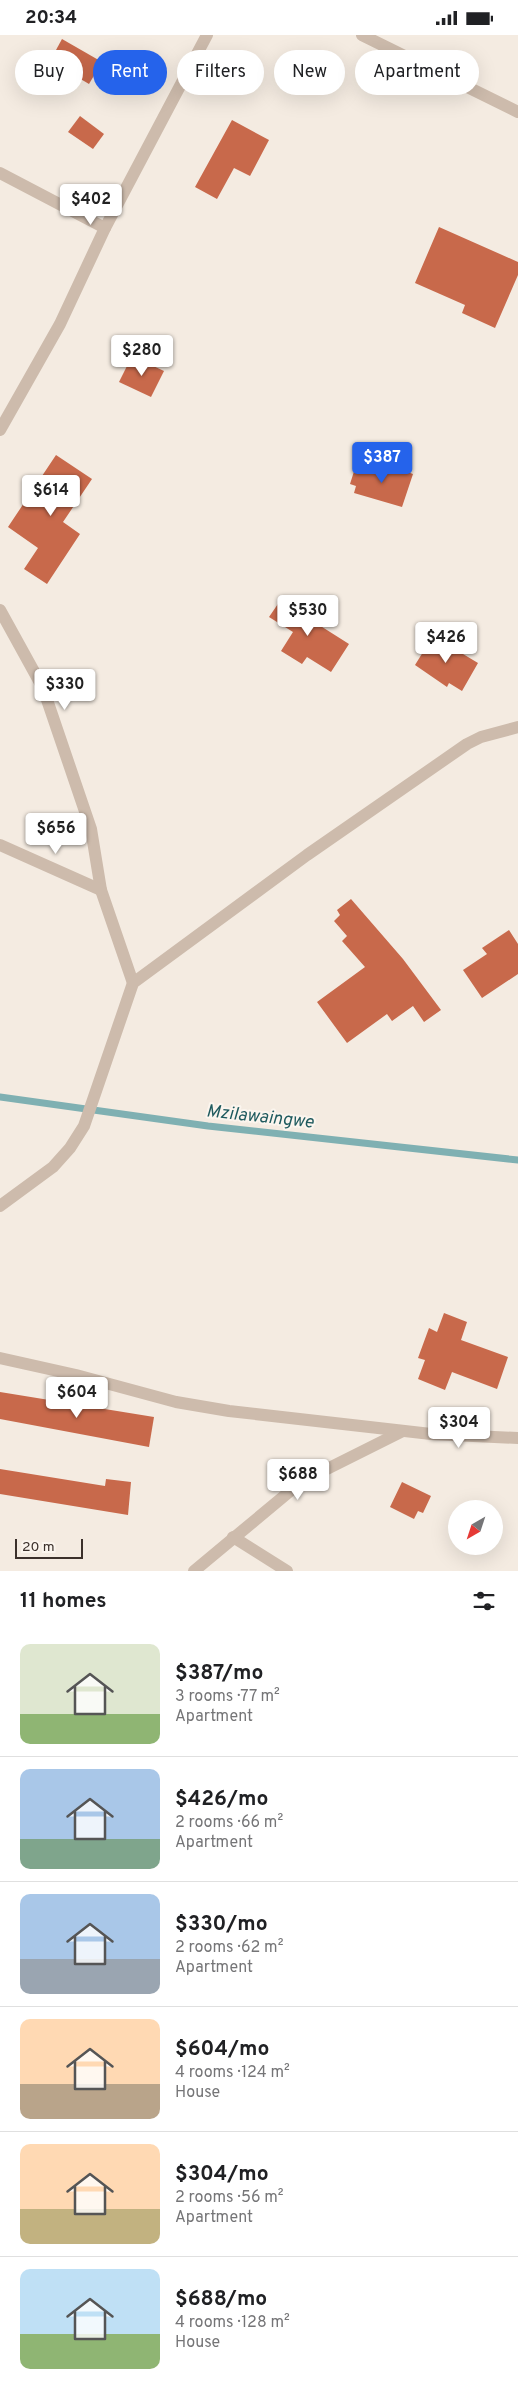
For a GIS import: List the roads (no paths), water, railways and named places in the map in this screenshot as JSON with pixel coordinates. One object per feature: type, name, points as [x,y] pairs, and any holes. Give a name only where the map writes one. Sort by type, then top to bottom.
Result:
[{"type":"street","points":[[0,430],[60,324],[105,228],[207,35]]},
{"type":"street","points":[[362,35],[518,112]]},
{"type":"street","points":[[0,173],[105,228]]},
{"type":"street","points":[[0,610],[43,687],[91,829],[101,890],[133,983]]},
{"type":"street","points":[[0,1206],[53,1167],[70,1148],[84,1126],[133,983],[307,855],[467,744],[481,737],[518,727]]},
{"type":"street","points":[[0,845],[101,890]]},
{"type":"street","points":[[0,1358],[76,1375],[176,1402],[228,1411],[403,1431],[518,1438]]},
{"type":"street","points":[[194,1571],[301,1482],[403,1431]]},
{"type":"street","points":[[233,1537],[287,1571]]},
{"type":"waterway","name":"Mzilawaingwe","points":[[0,1097],[208,1126],[518,1160]]}]
